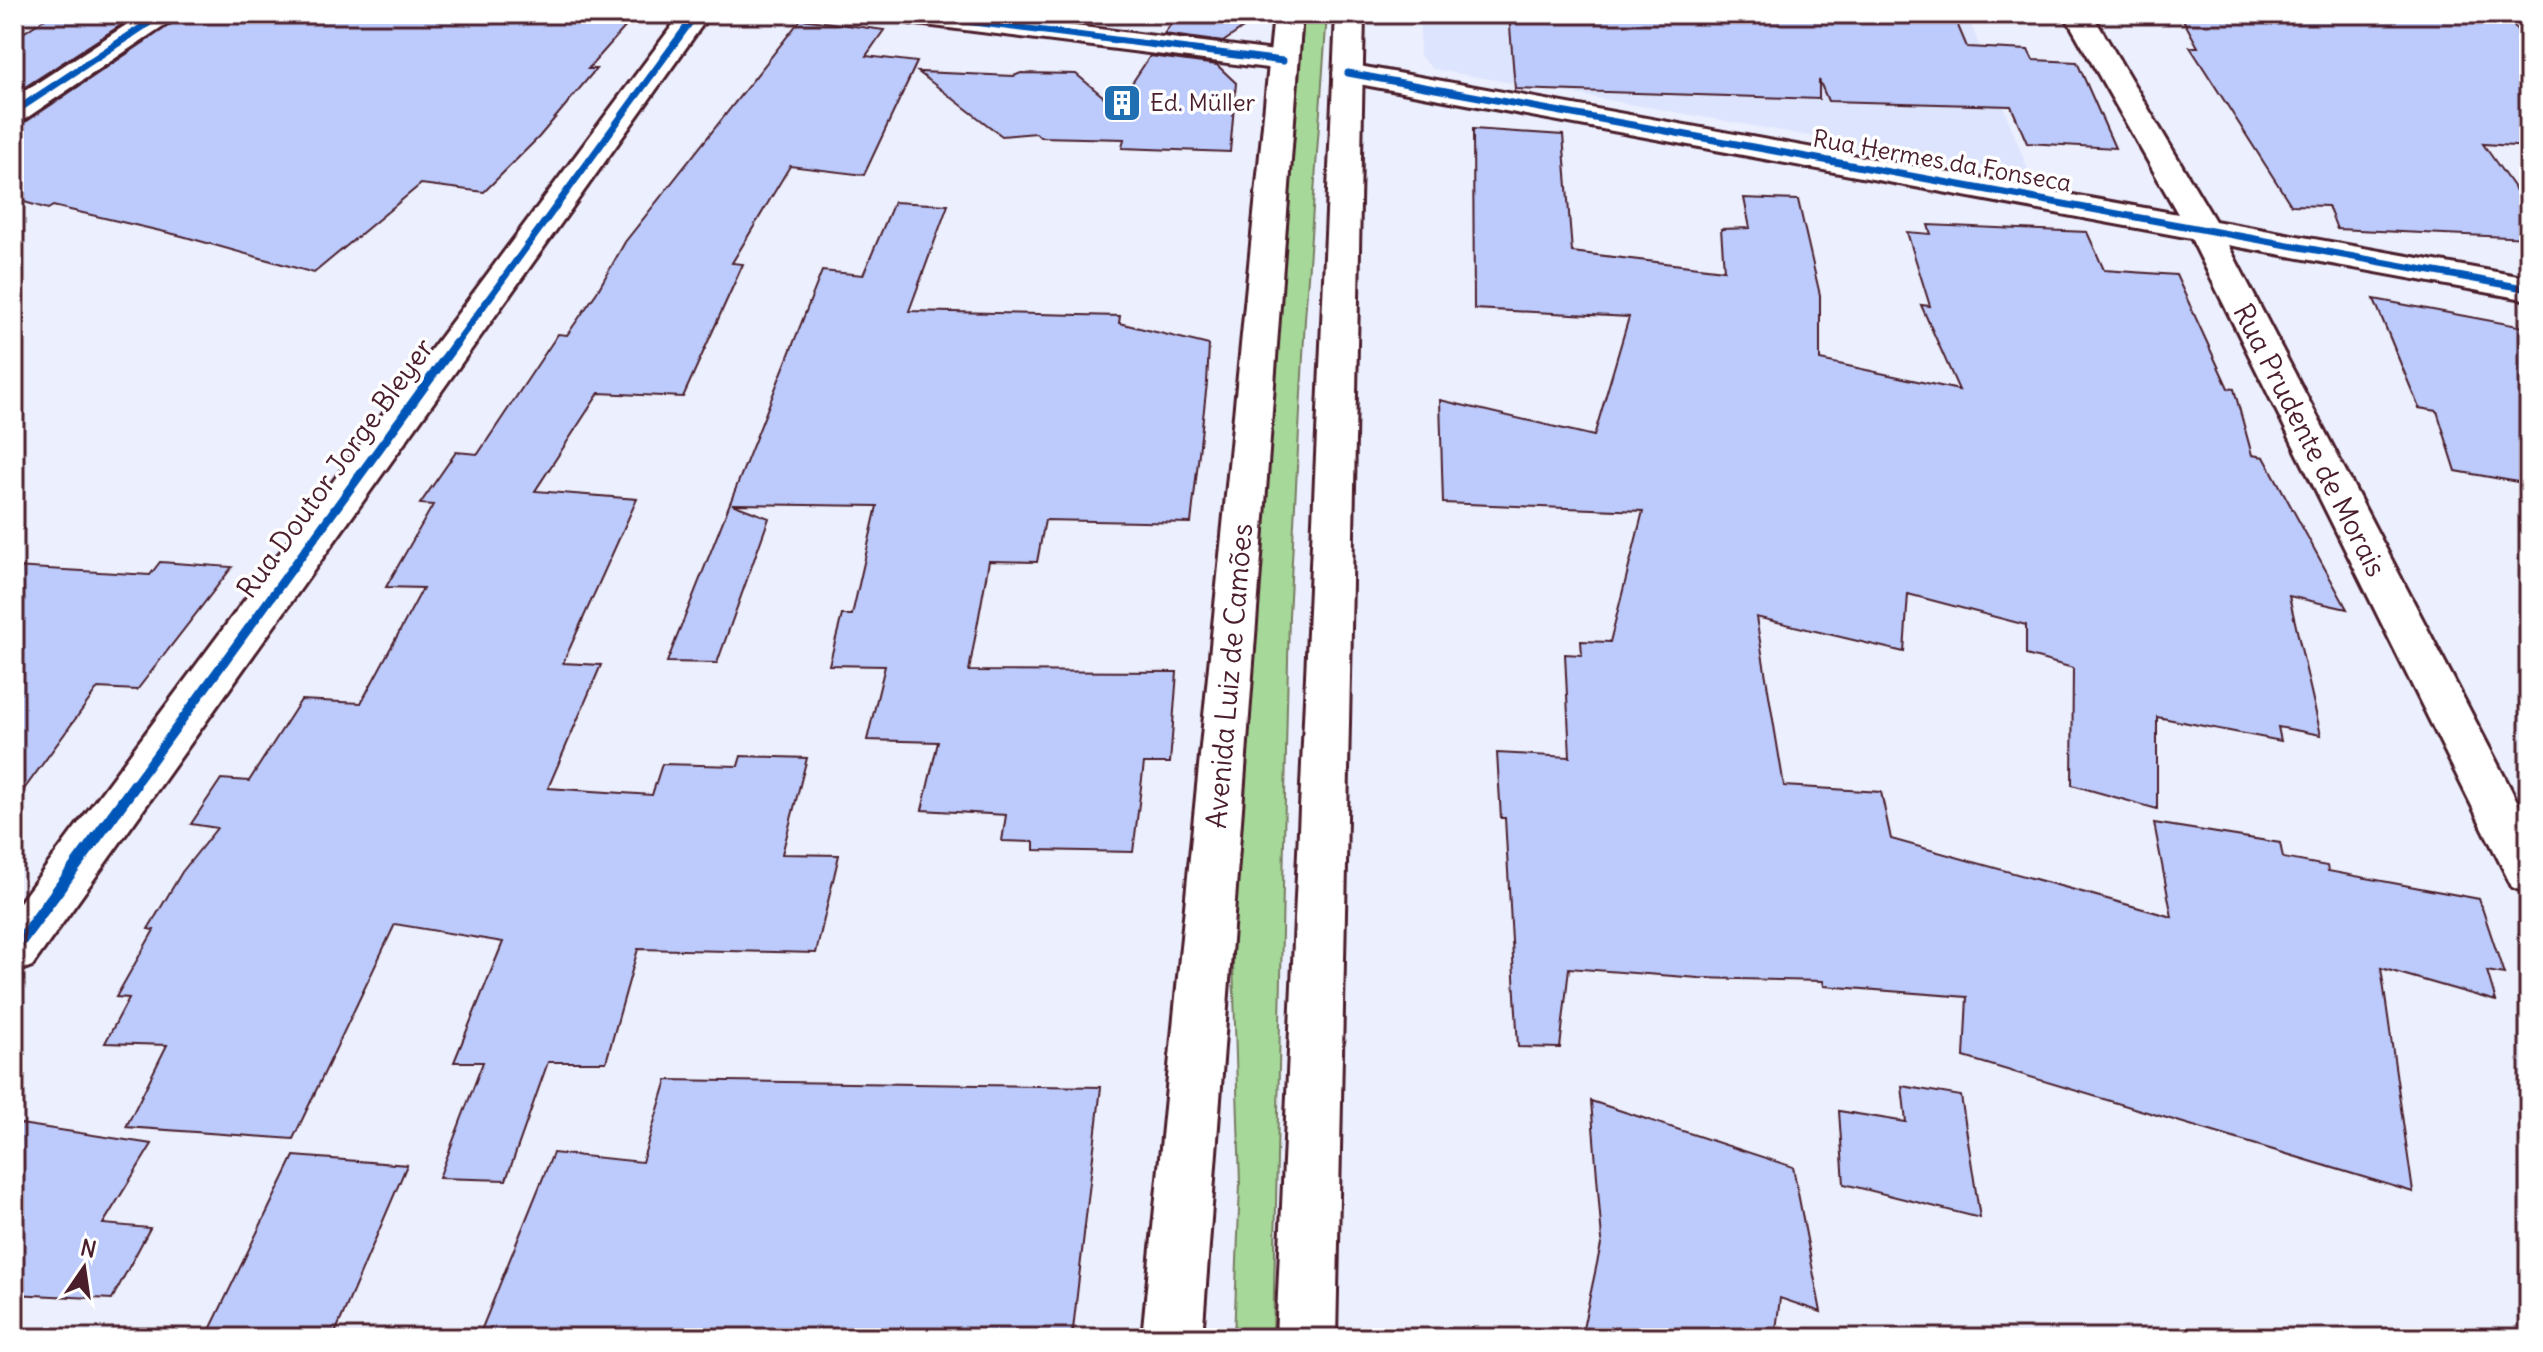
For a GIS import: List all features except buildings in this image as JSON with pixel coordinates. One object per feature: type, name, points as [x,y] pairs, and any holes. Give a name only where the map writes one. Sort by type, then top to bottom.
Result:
[{"type":"street","points":[[14,112],[162,14]]},
{"type":"street","name":"Rua Doutor Jorge Bleyer","points":[[14,950],[696,14]]},
{"type":"street","points":[[909,14],[1283,61]]},
{"type":"street","name":"Avenida Luiz de Camões","points":[[1172,1338],[1288,14]]},
{"type":"street","points":[[1306,1338],[1350,14]]},
{"type":"street","name":"Rua Prudente de Morais","points":[[2078,14],[2203,229],[2525,856]]},
{"type":"street","name":"Rua Hermes da Fonseca","points":[[1348,73],[2529,289]]},
{"type":"shaded area","points":[[1420,14],[1967,14],[2030,175],[1433,69],[1420,56]]},
{"type":"green space","points":[[1304,14],[1327,14],[1305,319],[1289,616],[1273,1338],[1234,1338],[1240,1184],[1232,930]]},
{"type":"cycle path","points":[[14,112],[162,14]]},
{"type":"cycle path","points":[[14,950],[696,14]]},
{"type":"cycle path","points":[[909,14],[1283,61]]},
{"type":"cycle path","points":[[1348,73],[2529,289]]},
{"type":"place","name":"Ed. Müller","points":[[1122,103]]}]
